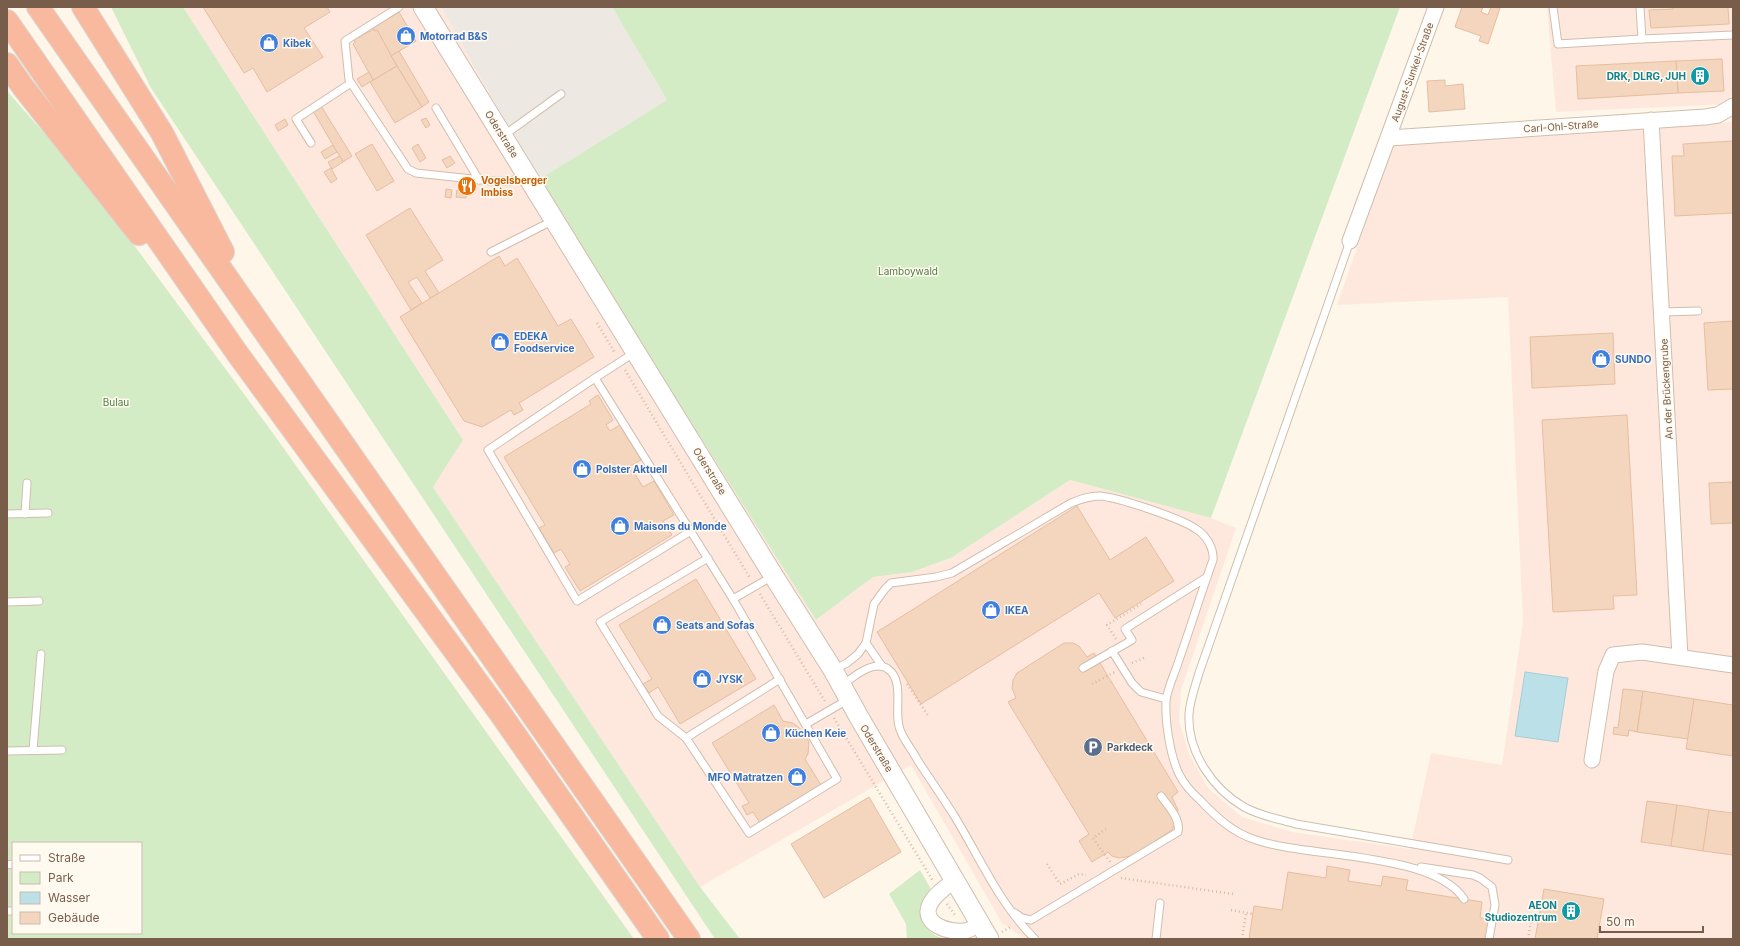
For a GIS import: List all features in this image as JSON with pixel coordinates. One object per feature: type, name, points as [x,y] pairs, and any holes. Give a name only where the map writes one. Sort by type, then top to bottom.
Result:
[{"type":"highway","points":[[38,7],[263,327],[689,939]]},
{"type":"highway","points":[[83,7],[162,133],[263,327]]},
{"type":"highway","points":[[7,21],[237,353],[500,713],[658,939]]},
{"type":"highway","points":[[7,64],[23,87],[116,206],[237,353]]},
{"type":"highway","points":[[7,71],[23,87]]},
{"type":"street","name":"Oderstraße","points":[[423,7],[841,685],[955,880],[978,931]]},
{"type":"street","name":"August-Sunkel-Straße","points":[[1350,241],[1436,7]]},
{"type":"street","name":"Carl-Ohl-Straße","points":[[1389,138],[1705,117],[1718,115],[1732,107]]},
{"type":"street","name":"An der Brückengrube","points":[[1651,120],[1680,658]]},
{"type":"street","points":[[1592,760],[1606,671],[1612,655],[1642,652],[1733,665]]},
{"type":"street","points":[[955,880],[940,892],[930,904],[928,911],[930,919],[935,925],[950,931],[978,931]]},
{"type":"lane","points":[[399,7],[345,41],[350,83],[408,170],[416,173],[479,180],[512,181],[526,174]]},
{"type":"lane","points":[[1553,7],[1558,44],[1733,35]]},
{"type":"lane","points":[[1640,7],[1642,39]]},
{"type":"lane","points":[[310,143],[296,119],[350,83]]},
{"type":"lane","points":[[503,136],[561,94]]},
{"type":"lane","points":[[436,108],[479,180]]},
{"type":"lane","points":[[491,252],[554,220]]},
{"type":"lane","points":[[1350,241],[1191,697],[1189,716],[1192,743],[1205,769],[1222,792],[1245,807],[1269,817],[1296,824],[1508,860]]},
{"type":"lane","points":[[1662,312],[1698,311]]},
{"type":"lane","points":[[636,351],[488,450],[577,601],[692,531]]},
{"type":"lane","points":[[595,378],[692,531],[780,679],[837,779],[748,833],[686,738],[658,716],[600,622],[708,558]]},
{"type":"lane","points":[[25,514],[27,483]]},
{"type":"lane","points":[[806,724],[830,710],[841,685],[847,663],[858,654],[866,643],[874,604],[885,588],[892,583],[936,577],[952,573],[1071,503],[1088,496],[1103,496],[1116,499],[1183,522],[1197,529],[1208,540],[1214,552],[1166,699],[1170,748],[1179,775],[1191,792],[1211,812],[1235,831],[1254,840],[1274,845],[1473,875],[1492,887],[1495,896],[1495,905],[1489,939]]},
{"type":"lane","points":[[7,514],[48,513]]},
{"type":"lane","points":[[733,599],[773,576]]},
{"type":"lane","points":[[1083,668],[1132,640],[1125,629],[1207,577]]},
{"type":"lane","points":[[7,602],[39,601]]},
{"type":"lane","points":[[866,643],[897,684],[898,697],[896,716],[901,733],[956,819],[1007,904],[1019,922],[1035,939]]},
{"type":"lane","points":[[1112,651],[1132,683],[1141,692],[1166,699]]},
{"type":"lane","points":[[33,750],[41,654]]},
{"type":"lane","points":[[841,685],[864,670],[885,668]]},
{"type":"lane","points":[[686,738],[780,679]]},
{"type":"lane","points":[[7,750],[62,750]]},
{"type":"lane","points":[[1007,904],[1022,918],[1031,920],[1178,832],[1179,827],[1177,819],[1160,796]]},
{"type":"lane","points":[[1401,864],[1428,873],[1444,881],[1453,887],[1464,899]]},
{"type":"lane","points":[[1156,939],[1160,903]]},
{"type":"path","points":[[596,322],[940,892],[978,931]]},
{"type":"path","points":[[885,668],[898,670],[929,717]]},
{"type":"path","points":[[1106,829],[1093,838],[1120,878],[1233,894]]},
{"type":"path","points":[[1231,910],[1253,914]]},
{"type":"path","points":[[1242,939],[1246,913]]},
{"type":"path","points":[[1528,939],[1531,921],[1538,922]]},
{"type":"shaded area","points":[[183,7],[441,7],[538,180],[816,620],[873,577],[912,572],[951,558],[1070,480],[1211,518],[1236,528],[1181,690],[1179,721],[1189,754],[1208,788],[1242,817],[1292,832],[1410,849],[1431,753],[1502,765],[1523,623],[1508,297],[1337,305],[1393,145],[1733,122],[1733,939],[1026,939],[1002,923],[911,765],[700,887],[433,487],[463,440]]},
{"type":"shaded area","points":[[441,7],[612,7],[667,100],[538,180]]},
{"type":"shaded area","points":[[1547,7],[1733,7],[1733,91],[1728,104],[1556,112]]},
{"type":"green space","points":[[111,7],[183,7],[463,440],[433,487],[700,887],[740,939],[715,939],[151,88]]},
{"type":"green space","name":"Lamboywald","points":[[612,7],[1400,7],[1211,518],[1070,480],[951,558],[912,572],[873,577],[816,620],[538,180],[667,100]]},
{"type":"green space","name":"Bulau","points":[[7,91],[88,183],[267,425],[634,939],[7,939]]},
{"type":"green space","points":[[920,870],[932,891],[920,909],[923,920],[932,933],[936,936],[948,939],[907,939],[906,924],[889,894]]},
{"type":"water","points":[[1525,672],[1568,678],[1558,742],[1515,736]]},
{"type":"building","name":"Kibek","points":[[203,7],[327,7],[330,12],[304,28],[323,57],[267,92],[253,68],[244,73]]},
{"type":"building","points":[[1462,7],[1483,7],[1481,12],[1488,15],[1491,7],[1500,8],[1488,44],[1479,41],[1481,36],[1455,27]]},
{"type":"building","points":[[1673,7],[1728,7],[1729,24],[1651,28],[1649,10],[1673,9]]},
{"type":"building","points":[[399,12],[416,41],[391,56],[377,30],[375,31],[373,28]]},
{"type":"building","points":[[374,29],[375,31],[377,30],[397,66],[373,80],[353,44],[355,42],[354,40]]},
{"type":"building","points":[[399,51],[429,102],[422,107],[391,56]]},
{"type":"building","name":"DRK, DLRG, JUH","points":[[1722,59],[1724,91],[1678,93],[1676,61]]},
{"type":"building","points":[[1676,61],[1678,93],[1578,99],[1576,66]]},
{"type":"building","points":[[397,66],[422,107],[395,123],[370,82]]},
{"type":"building","points":[[369,72],[373,80],[362,87],[357,79]]},
{"type":"building","points":[[1445,80],[1445,86],[1463,84],[1465,109],[1429,112],[1427,81]]},
{"type":"building","points":[[321,106],[352,156],[343,162],[313,111]]},
{"type":"building","points":[[426,118],[430,125],[426,128],[421,120]]},
{"type":"building","points":[[285,119],[288,125],[278,131],[275,125]]},
{"type":"building","points":[[1733,141],[1733,213],[1675,216],[1672,156],[1684,156],[1683,144]]},
{"type":"building","points":[[372,144],[394,181],[377,191],[355,154]]},
{"type":"building","points":[[418,144],[426,158],[420,162],[412,148]]},
{"type":"building","points":[[333,145],[337,152],[325,159],[321,152]]},
{"type":"building","points":[[340,156],[343,162],[332,169],[328,162]]},
{"type":"building","points":[[450,156],[455,163],[447,168],[442,160]]},
{"type":"building","points":[[331,168],[337,179],[331,183],[324,172]]},
{"type":"building","points":[[446,189],[452,190],[451,198],[445,197]]},
{"type":"building","points":[[457,190],[467,192],[466,198],[456,197]]},
{"type":"building","points":[[410,208],[443,260],[425,271],[439,293],[430,298],[417,277],[408,282],[422,303],[411,310],[366,235]]},
{"type":"building","name":"EDEKA Foodservice","points":[[499,256],[505,266],[517,258],[558,326],[571,319],[594,357],[519,403],[523,410],[514,415],[511,410],[482,427],[464,421],[400,317]]},
{"type":"building","points":[[1733,321],[1733,389],[1708,390],[1704,323]]},
{"type":"building","points":[[1613,333],[1615,384],[1532,388],[1530,337]]},
{"type":"building","points":[[598,395],[613,420],[606,425],[610,431],[620,425],[641,460],[630,466],[643,487],[654,481],[674,515],[663,521],[672,535],[580,591],[565,567],[570,564],[561,549],[554,553],[539,528],[545,525],[504,457],[591,404],[589,401]]},
{"type":"building","points":[[1627,415],[1637,595],[1613,596],[1614,609],[1553,612],[1542,420]]},
{"type":"building","points":[[1733,482],[1733,523],[1711,524],[1709,483]]},
{"type":"building","name":"IKEA","points":[[1077,506],[1110,560],[1146,537],[1174,581],[1115,618],[1099,593],[921,704],[877,632]]},
{"type":"building","points":[[696,579],[756,679],[680,724],[658,687],[649,693],[643,684],[652,679],[619,625]]},
{"type":"building","name":"Parkdeck","points":[[1064,643],[1073,643],[1079,646],[1087,657],[1094,653],[1178,792],[1172,797],[1178,810],[1177,819],[1172,830],[1132,856],[1119,858],[1112,856],[1108,852],[1092,862],[1079,841],[1089,834],[1008,702],[1016,698],[1012,688],[1013,680],[1017,673]]},
{"type":"building","points":[[1623,689],[1643,691],[1637,732],[1629,730],[1628,736],[1613,734],[1614,727],[1618,728]]},
{"type":"building","points":[[1643,691],[1694,699],[1688,739],[1637,732]]},
{"type":"building","points":[[1694,699],[1733,705],[1733,756],[1686,749]]},
{"type":"building","points":[[774,705],[783,721],[793,723],[803,731],[809,742],[808,754],[805,759],[821,785],[760,823],[753,812],[747,815],[742,806],[749,803],[712,743]]},
{"type":"building","points":[[869,797],[901,852],[824,898],[791,844]]},
{"type":"building","points":[[1647,801],[1677,805],[1671,846],[1641,842]]},
{"type":"building","points":[[1677,805],[1709,810],[1703,851],[1671,846]]},
{"type":"building","points":[[1709,810],[1733,813],[1733,855],[1703,851]]},
{"type":"building","points":[[1327,866],[1350,870],[1348,881],[1381,886],[1383,876],[1408,880],[1406,890],[1482,902],[1480,918],[1490,919],[1486,939],[1249,939],[1254,906],[1282,910],[1288,872],[1326,878]]},
{"type":"building","name":"AEON Studiozentrum","points":[[1544,889],[1604,899],[1597,939],[1535,939]]},
{"type":"place","name":"Motorrad B&S","points":[[406,36]]},
{"type":"place","name":"Kibek","points":[[269,43]]},
{"type":"place","name":"DRK, DLRG, JUH","points":[[1700,76]]},
{"type":"place","name":"Vogelsberger Imbiss","points":[[467,186]]},
{"type":"place","name":"EDEKA Foodservice","points":[[500,342]]},
{"type":"place","name":"SUNDO","points":[[1601,359]]},
{"type":"place","name":"Polster Aktuell","points":[[582,469]]},
{"type":"place","name":"Maisons du Monde","points":[[620,526]]},
{"type":"place","name":"IKEA","points":[[991,610]]},
{"type":"place","name":"Seats and Sofas","points":[[662,625]]},
{"type":"place","name":"JYSK","points":[[702,679]]},
{"type":"place","name":"Küchen Keie","points":[[771,733]]},
{"type":"place","name":"Parkdeck","points":[[1093,747]]},
{"type":"place","name":"MFO Matratzen","points":[[797,777]]},
{"type":"place","name":"AEON Studiozentrum","points":[[1571,911]]}]
